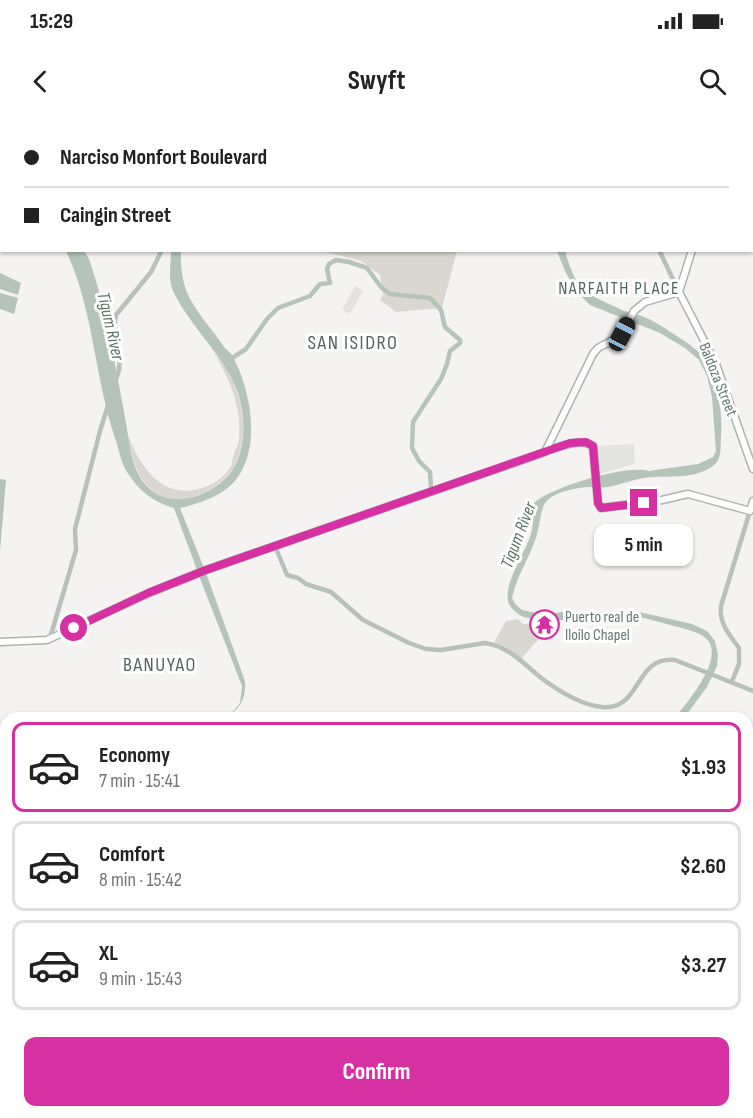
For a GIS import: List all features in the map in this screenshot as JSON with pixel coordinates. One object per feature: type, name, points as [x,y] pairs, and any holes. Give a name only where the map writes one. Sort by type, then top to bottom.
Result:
[{"type":"main road","points":[[547,450],[593,354],[598,348],[622,334],[634,311],[645,302],[679,292],[678,284],[691,252]]},
{"type":"main road","name":"Baldoza Street","points":[[679,292],[716,364],[753,469]]},
{"type":"main road","points":[[0,642],[50,639],[174,582],[570,443],[586,442],[593,446],[598,503],[601,508],[688,494],[752,506]]},
{"type":"street","points":[[50,639],[76,550],[75,529],[119,370],[120,357],[114,328],[116,315],[151,272],[161,252]]},
{"type":"street","points":[[660,252],[678,284]]},
{"type":"street","points":[[732,681],[739,664],[740,651],[725,631],[721,618],[721,606],[752,506]]},
{"type":"street","points":[[275,546],[287,575],[331,592],[363,620],[381,630],[409,643],[433,650],[493,644],[506,649],[562,692],[603,707],[617,705],[626,700],[644,673],[656,661],[665,659],[675,660],[753,691]]},
{"type":"shaded area","points":[[66,252],[85,252],[89,259],[107,321],[132,458],[139,475],[155,493],[166,498],[185,499],[212,489],[222,482],[233,469],[238,459],[243,435],[242,411],[236,387],[218,356],[181,306],[173,290],[170,279],[171,252],[181,252],[181,267],[187,293],[199,313],[232,355],[240,371],[251,423],[247,458],[240,473],[225,490],[206,500],[180,508],[204,568],[197,570],[174,508],[159,503],[142,490],[123,464],[108,415],[83,296]]},
{"type":"shaded area","points":[[326,252],[457,252],[442,308],[396,312],[380,300],[383,295],[380,275],[361,261]]},
{"type":"shaded area","points":[[557,252],[565,252],[574,277],[585,291],[624,311],[655,322],[692,346],[705,360],[714,377],[720,404],[720,454],[714,465],[702,472],[643,478],[606,487],[580,488],[564,491],[550,498],[543,507],[537,536],[512,598],[522,610],[545,615],[562,612],[639,612],[692,624],[707,631],[715,641],[718,655],[717,666],[707,687],[688,712],[680,712],[704,678],[712,654],[710,644],[703,636],[654,620],[635,617],[535,619],[524,617],[510,606],[508,589],[532,530],[534,503],[556,490],[590,478],[624,471],[649,471],[698,464],[713,457],[716,451],[712,397],[707,376],[699,360],[685,348],[660,333],[590,305],[576,291]]},
{"type":"shaded area","points":[[0,273],[21,283],[18,295],[0,289]]},
{"type":"shaded area","points":[[355,286],[363,290],[350,314],[342,310]]},
{"type":"shaded area","points":[[0,293],[18,298],[14,314],[0,309]]},
{"type":"shaded area","points":[[213,351],[231,377],[237,391],[243,424],[241,447],[234,467],[212,488],[186,499],[171,499],[159,495],[148,487],[140,476],[127,432],[144,466],[152,476],[172,489],[185,491],[199,489],[222,477],[232,465],[239,427],[233,393]]},
{"type":"shaded area","points":[[634,444],[634,464],[598,474],[596,446]]},
{"type":"shaded area","points":[[0,479],[6,480],[0,551]]},
{"type":"shaded area","points":[[206,573],[245,681],[242,700],[238,708],[233,712],[240,703],[242,686],[199,576]]},
{"type":"shaded area","points":[[518,619],[523,624],[542,623],[543,634],[521,659],[506,647],[494,642],[506,621]]},
{"type":"waterway","points":[[229,360],[246,349],[267,319],[278,308],[310,296],[320,284],[330,283],[327,269],[329,264],[336,260],[367,268],[381,287],[390,294],[430,298],[441,310],[445,327],[460,340],[460,343],[450,351],[441,379],[413,422],[412,448],[419,461],[430,472],[431,488]]},
{"type":"place","name":"Puerto real de Iloilo Chapel","points":[[544,625]]},
{"type":"district","name":"NARFAITH PLACE","points":[[619,288]]},
{"type":"district","name":"SAN ISIDRO","points":[[353,342]]},
{"type":"district","name":"BANUYAO","points":[[160,664]]},
{"type":"route","points":[[74,628],[148,593],[206,570],[570,443],[586,442],[593,446],[598,503],[601,508],[644,503]]},
{"type":"water label","name":"Tigum River","points":[[111,326]]},
{"type":"water label","name":"Tigum River","points":[[518,535]]}]
